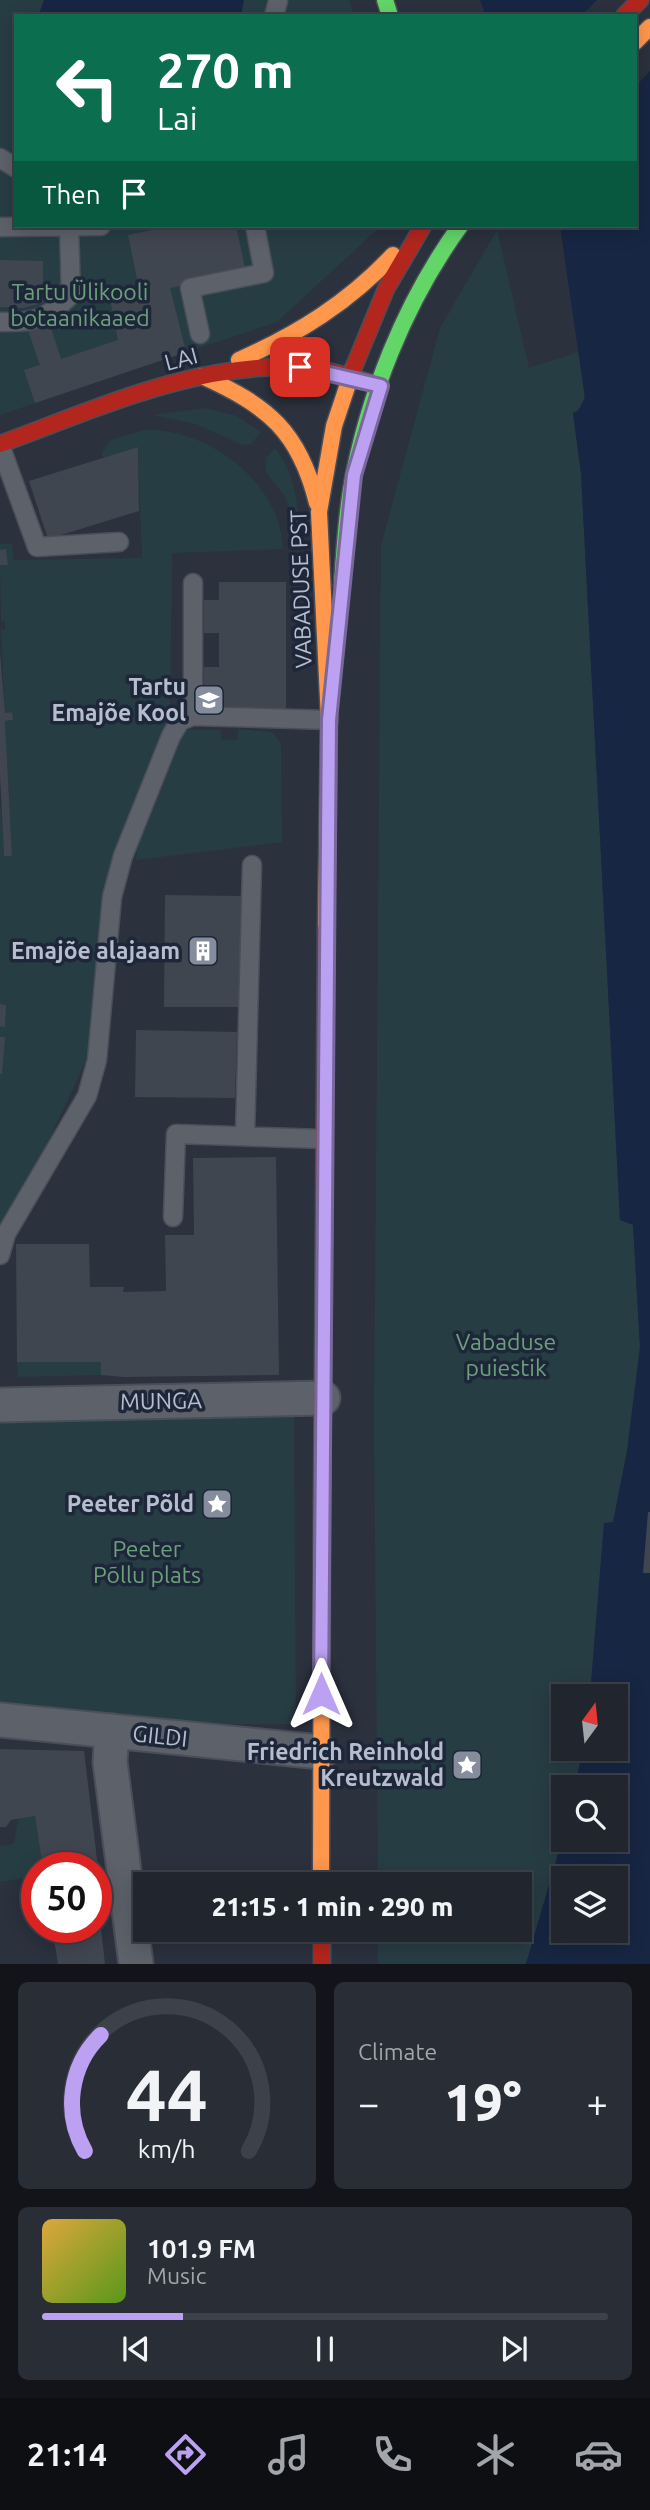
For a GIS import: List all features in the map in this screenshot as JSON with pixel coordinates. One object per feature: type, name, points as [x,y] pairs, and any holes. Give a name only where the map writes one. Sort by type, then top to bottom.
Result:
[{"type":"main road","points":[[626,14],[640,0]]},
{"type":"main road","points":[[637,41],[650,27]]},
{"type":"main road","points":[[202,376],[292,338],[325,316],[389,259],[416,228]]},
{"type":"main road","name":"VABADUSE PST","points":[[321,1872],[323,1139],[329,720],[319,512],[334,426],[349,378],[386,289],[422,228]]},
{"type":"main road","name":"VABADUSE PST","points":[[329,720],[354,475],[381,386],[436,262],[457,228]]},
{"type":"main road","name":"LAI","points":[[0,444],[202,376],[257,368],[300,367],[381,386]]},
{"type":"main road","points":[[202,376],[250,397],[281,426],[301,450],[312,475],[319,512]]},
{"type":"main road","points":[[322,1942],[322,1964]]},
{"type":"street","name":"MUNGA","points":[[0,1405],[323,1398]]},
{"type":"street","name":"GILDI","points":[[0,1720],[321,1752]]},
{"type":"street","points":[[112,1731],[110,1762],[136,1964]]},
{"type":"lane","points":[[0,322],[21,323],[50,315],[71,295],[70,228]]},
{"type":"lane","points":[[200,334],[190,288],[264,273],[255,228]]},
{"type":"lane","points":[[0,444],[37,547],[119,542]]},
{"type":"lane","points":[[192,716],[193,583]]},
{"type":"lane","points":[[0,1255],[6,1234],[87,1096],[97,1060],[109,919],[117,878],[170,736],[180,721],[192,716],[329,720]]},
{"type":"lane","points":[[244,1136],[252,865]]},
{"type":"lane","points":[[173,1217],[176,1134],[323,1139]]},
{"type":"green space","name":"Tartu Ülikooli botaanikaaed","points":[[0,0],[349,0],[353,14],[14,14],[14,228],[379,228],[277,322],[0,415]]},
{"type":"green space","name":"Vabaduse puiestik","points":[[497,230],[529,368],[579,352],[584,394],[583,402],[573,413],[581,473],[620,1220],[633,1224],[640,1347],[627,1451],[613,1523],[604,1523],[591,1684],[551,1684],[551,1761],[580,1761],[577,1775],[551,1775],[551,1852],[559,1852],[555,1866],[551,1866],[551,1878],[526,1964],[378,1964],[378,1942],[532,1942],[532,1872],[378,1872],[374,1421],[381,546],[440,328]]},
{"type":"green space","points":[[206,408],[237,416],[261,432],[251,444],[243,445],[196,424],[152,415]]},
{"type":"green space","points":[[144,430],[192,438],[216,449],[237,464],[255,482],[269,502],[279,525],[283,549],[172,553],[170,721],[157,744],[103,900],[91,1050],[35,1170],[0,1224],[0,1026],[5,1026],[6,1005],[0,1004],[0,800],[4,856],[12,856],[5,721],[13,720],[12,712],[5,713],[1,630],[5,630],[5,621],[1,621],[0,565],[8,564],[6,550],[0,550],[0,544],[12,544],[14,560],[142,558],[138,447],[103,458],[102,452],[111,440]]},
{"type":"green space","points":[[275,448],[282,457],[295,490],[299,536],[286,498],[266,472],[266,458]]},
{"type":"green space","points":[[238,729],[272,732],[281,744],[282,842],[136,860],[138,845],[185,730],[221,730],[221,740],[238,740]]},
{"type":"green space","points":[[17,1362],[101,1362],[101,1375],[18,1377]]},
{"type":"green space","name":"Peeter Põllu plats","points":[[294,1413],[296,1724],[230,1724],[0,1706],[0,1418]]},
{"type":"green space","points":[[35,1816],[42,1852],[21,1852],[21,1879],[0,1882],[0,1846],[14,1844],[18,1819]]},
{"type":"water","points":[[44,0],[244,0],[241,14],[39,14]]},
{"type":"water","points":[[480,0],[650,0],[650,1964],[526,1964],[551,1878],[551,1943],[628,1943],[628,1866],[555,1866],[559,1852],[628,1852],[628,1775],[577,1775],[580,1761],[628,1761],[628,1684],[591,1684],[604,1523],[613,1522],[627,1451],[640,1347],[633,1225],[620,1220],[581,474],[573,413],[578,411],[585,398],[560,228],[637,228],[637,14],[485,14]]},
{"type":"pier","points":[[597,0],[650,0],[650,71],[637,85],[637,14],[583,14]]},
{"type":"building","points":[[161,228],[236,228],[246,272],[170,288],[186,352],[35,403],[24,370],[40,365],[28,330],[50,325],[61,359],[118,340],[110,299],[140,293],[128,235]]},
{"type":"building","name":"Tartu Ülikooli botaanikaaed","points":[[0,260],[43,261],[43,303],[22,308],[0,307]]},
{"type":"building","points":[[138,447],[139,511],[48,539],[29,481]]},
{"type":"building","points":[[6,549],[8,565],[0,565],[0,550]]},
{"type":"building","points":[[219,582],[286,582],[286,710],[219,710],[219,685],[204,685],[204,667],[219,667],[219,633],[204,633],[204,600],[219,600]]},
{"type":"building","points":[[0,652],[5,713],[12,712],[13,720],[5,721],[12,856],[4,856],[0,775]]},
{"type":"building","name":"Emajõe alajaam","points":[[165,895],[241,896],[240,1007],[164,1007]]},
{"type":"building","points":[[0,1004],[6,1005],[5,1027],[0,1026]]},
{"type":"building","points":[[136,1030],[237,1032],[235,1098],[135,1097]]},
{"type":"building","points":[[0,1037],[5,1037],[2,1074],[0,1074]]},
{"type":"building","points":[[276,1157],[279,1375],[123,1377],[101,1375],[101,1362],[17,1362],[16,1244],[89,1244],[90,1287],[124,1287],[123,1292],[166,1291],[165,1235],[194,1235],[193,1158]]},
{"type":"building","points":[[648,1512],[650,1573],[643,1573]]},
{"type":"building","points":[[0,1749],[84,1751],[96,1852],[41,1852],[35,1816],[11,1820],[6,1827],[0,1827]]},
{"type":"building","points":[[55,1943],[103,1943],[105,1964],[58,1964]]},
{"type":"traffic: fast","points":[[385,0],[389,14]]},
{"type":"traffic: fast","points":[[342,585],[351,490],[367,420],[378,386],[422,286],[459,228]]},
{"type":"traffic: slow","points":[[637,40],[650,27]]},
{"type":"traffic: slow","points":[[239,360],[322,315],[359,288],[393,255]]},
{"type":"traffic: slow","points":[[326,929],[329,720],[319,512],[334,426],[353,369]]},
{"type":"traffic: slow","points":[[202,376],[245,398],[278,424],[301,457],[317,503]]},
{"type":"traffic: slow","points":[[321,1872],[322,1502]]},
{"type":"traffic: jam","points":[[626,14],[640,0]]},
{"type":"traffic: jam","points":[[353,369],[386,289],[422,228]]},
{"type":"traffic: jam","points":[[0,444],[109,403],[184,380],[221,372],[299,367],[372,383]]},
{"type":"traffic: jam","points":[[322,1502],[326,929]]},
{"type":"traffic: jam","points":[[322,1942],[322,1964]]},
{"type":"place","name":"Tartu Emajõe Kool","points":[[209,700]]},
{"type":"place","name":"Emajõe alajaam","points":[[203,951]]},
{"type":"place","name":"Peeter Põld","points":[[217,1504]]},
{"type":"place","name":"Friedrich Reinhold Kreutzwald","points":[[467,1765]]},
{"type":"route","points":[[300,367],[381,386],[354,475],[329,720],[323,1139],[321,1694]]}]
